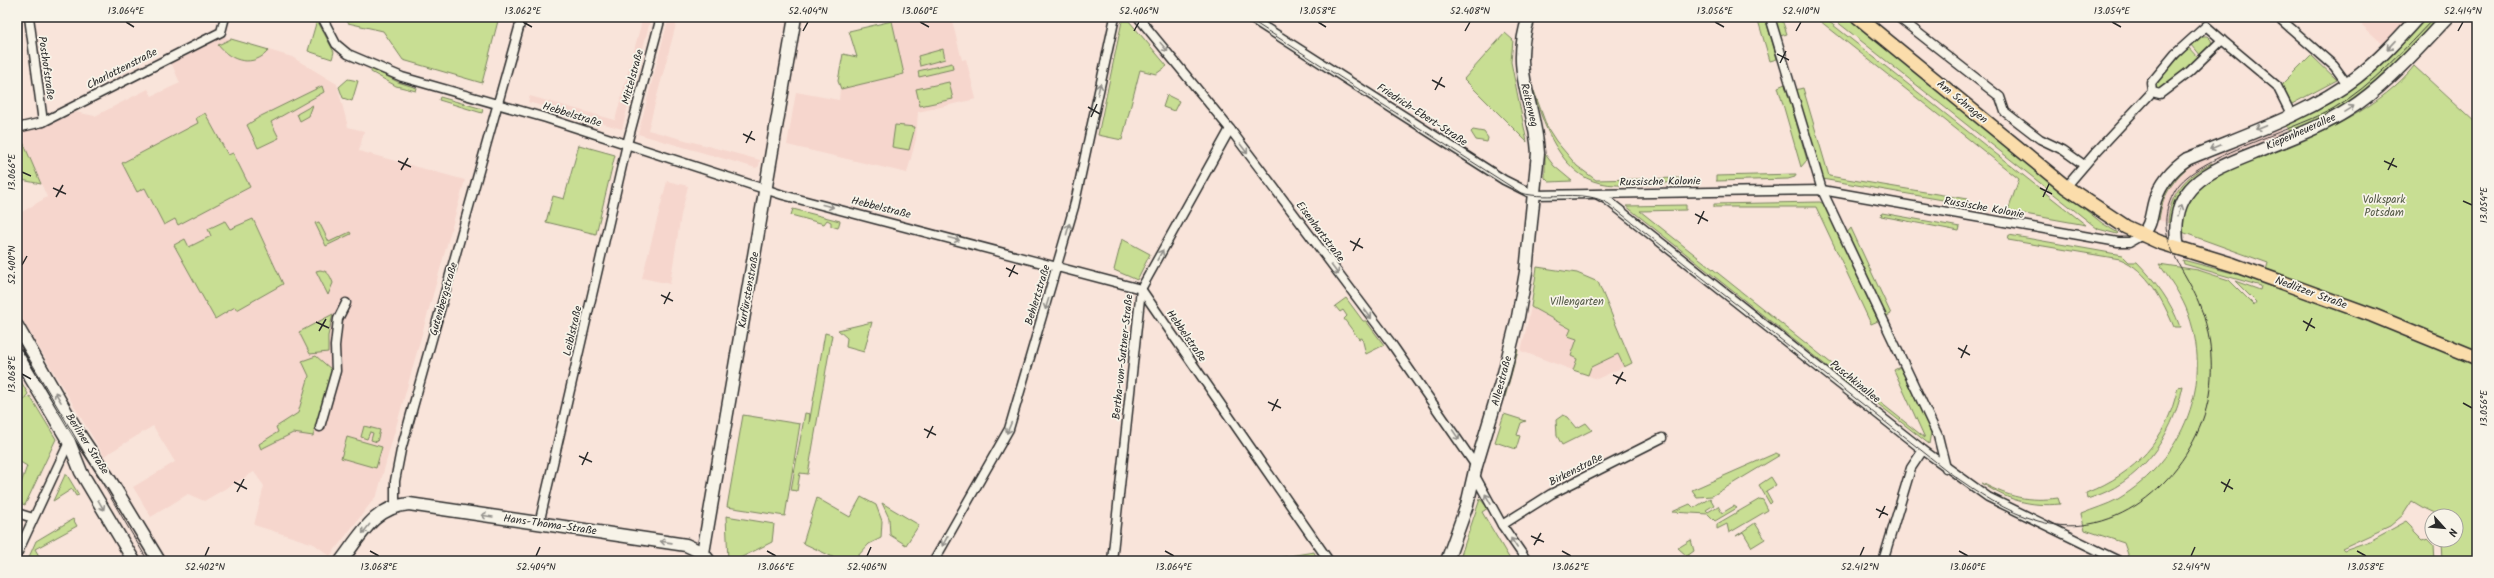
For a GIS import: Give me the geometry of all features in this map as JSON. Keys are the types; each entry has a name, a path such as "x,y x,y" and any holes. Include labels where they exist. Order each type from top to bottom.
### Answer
{"main road":[{"name":"Am Schragen","path":"1858,17 2066,187 2116,220 2142,235"},
{"name":"Nedlitzer Straße","path":"2142,235 2261,274 2372,315 2477,358"}],"street":[{"name":"Posthofstraße","path":"28,17 43,122"},
{"name":"Charlottenstraße","path":"17,128 43,122 222,32 225,17"},
{"name":"Hebbelstraße","path":"322,17 336,44 348,54 402,77 499,104 767,188 783,195 1141,290 1329,561"},
{"name":"Gutenbergstraße","path":"395,505 395,481 401,450 499,104 522,17"},
{"name":"Mittelstraße","path":"627,144 660,17"},
{"name":"Kurfürstenstraße","path":"706,557 795,17"},
{"name":"Behlertstraße","path":"934,561 1009,429 1058,267 1074,207 1115,17"},
{"name":"Eisenhartstraße","path":"1138,17 1230,129 1406,364 1475,470 1502,525 1527,561"},
{"name":"Friedrich-Ebert-Straße","path":"1249,17 1504,180 1534,195 1595,194"},
{"name":"Reiterweg","path":"1529,17 1521,55 1522,77 1537,135 1534,195"},
{"path":"1770,17 1822,190 1938,436 1946,468"},
{"name":"Am Schragen","path":"1898,17 2000,97 2005,112 2040,138 2063,150 2084,165"},
{"path":"2278,17 2334,66 2347,84"},
{"name":"Kiepenheuerallee","path":"2142,235 2150,224 2161,188 2179,165 2187,159 2291,114 2347,84 2374,63 2418,17"},
{"name":"Kiepenheuerallee","path":"2178,248 2176,233 2178,214 2185,197 2201,178 2217,168 2306,131 2346,111 2388,80 2448,17"},
{"path":"2066,187 2084,165 2152,92 2151,83 2175,54 2206,26 2277,86 2291,114"},
{"path":"2152,92 2160,94 2189,72 2222,40"},
{"name":"Bertha-von-Suttner-Straße","path":"1112,561 1141,290 1230,129"},
{"name":"Leiblstraße","path":"540,524 627,144"},
{"name":"Russische Kolonie","path":"1595,194 1822,190 2118,242 2130,242 2142,235"},
{"name":"Puschkinallee","path":"1595,194 1607,200 1946,468 1993,500 2119,561"},
{"name":"Alleestraße","path":"1447,561 1467,505 1475,470 1497,400 1518,317 1527,270 1534,195"},
{"path":"320,427 336,371 335,346 338,319 346,303"},
{"name":"Berliner Straße","path":"17,326 77,431 113,485 159,561"},
{"name":"Berliner Straße","path":"17,354 69,442 81,472 134,561"},
{"path":"17,554 69,442 77,431"},
{"name":"Birkenstraße","path":"1502,525 1551,494 1662,438"},
{"path":"1883,561 1911,468 1923,450"},
{"name":"Hans-Thoma-Straße","path":"395,505 409,504 686,546 706,557"},
{"path":"341,561 377,515 395,505"},
{"path":"17,513 33,518"}],"shaded area":[{"path":"643,17 651,17 622,129 528,102 530,96 615,120"},
{"path":"669,17 678,17 648,130 760,160 759,166 756,168 638,134"},
{"path":"891,17 951,17 962,60 966,59 976,99 918,112 916,139 907,173 787,145 796,92 839,100 840,89 904,74"},
{"path":"2353,17 2411,17 2385,46"},
{"path":"224,37 292,57 337,84 348,127 364,131 359,151 465,180 377,495 330,556 314,544 254,525 264,486 254,472 204,501 188,494 151,517 133,487 175,462 153,426 104,456 17,311 17,215 47,197 18,131 50,124 75,112 95,116 148,89 152,96 180,83 171,62"},
{"path":"2280,127 2282,133 2217,160 2215,154"},
{"path":"2209,156 2212,163 2190,176 2178,190 2170,208 2168,223 2159,220 2163,201 2172,183 2189,166"},
{"path":"667,181 688,186 681,215 670,284 642,278"},
{"path":"1531,307 1600,345 1620,334 1632,363 1597,379 1521,351"}],"green space":[{"path":"345,17 499,17 482,83 403,60 383,31 348,23"},
{"path":"1757,17 1765,17 1777,59 1770,61"},
{"path":"1774,17 1781,17 1787,34 1780,36"},
{"path":"1815,17 1823,17 2086,225 2008,211 2019,179"},
{"path":"1831,17 1848,17 2005,142 2015,153 2102,223 2118,233 2098,229"},
{"path":"2422,17 2442,17 2388,74 2355,101 2290,135 2284,120 2318,106"},
{"path":"317,20 334,52 332,59 308,51"},
{"path":"892,21 904,74 841,89 838,81 843,54 857,57 849,31"},
{"path":"1122,21 1129,21 1167,66 1156,74 1140,70 1122,140 1098,135"},
{"path":"1505,33 1513,40 1511,62 1527,142 1464,79"},
{"path":"2202,36 2207,36 2211,40 2212,45 2201,56 2192,45"},
{"path":"231,39 269,50 263,56 250,61 236,59 223,51 218,45"},
{"path":"2189,47 2199,58 2160,91 2156,90 2154,84"},
{"path":"943,49 945,59 920,66 918,56"},
{"path":"2311,55 2337,80 2290,105 2280,86"},
{"path":"952,63 953,69 919,77 918,71"},
{"name":"Volkspark Potsdam","path":"2414,66 2477,124 2477,561 2442,561 2441,548 2464,548 2464,508 2424,508 2412,501 2403,515 2390,526 2342,548 2344,550 2370,541 2407,521 2413,527 2413,532 2422,541 2424,540 2424,548 2434,548 2435,561 2130,560 2124,543 2085,530 2081,514 2118,499 2141,482 2161,463 2176,440 2188,416 2195,390 2197,363 2194,336 2186,308 2174,285 2159,264 2198,270 2229,280 2254,305 2256,302 2235,281 2260,290 2261,286 2184,264 2183,260 2263,281 2268,263 2182,232 2183,217 2192,196 2202,184 2215,174 2293,145 2331,128 2369,106 2402,80"},
{"path":"371,68 398,82 417,88 416,91 396,86 371,72"},
{"path":"348,79 358,81 352,101 343,98 339,87"},
{"path":"949,82 953,99 920,106 916,89"},
{"path":"1785,84 1807,160 1801,167 1778,87"},
{"path":"322,86 324,92 271,122 279,138 258,148 247,125 261,116"},
{"path":"1803,88 1829,176 1967,199 1966,204 1822,179 1795,90"},
{"path":"1534,91 1547,127 1556,141 1577,166 1596,180 1679,178 1680,182 1618,185 1600,183 1587,178 1575,170 1565,159 1548,133"},
{"path":"1167,95 1179,101 1174,111 1163,107"},
{"path":"440,97 483,109 482,113 439,100"},
{"path":"313,105 309,116 300,121 297,114"},
{"path":"205,113 228,155 233,153 250,187 178,225 175,219 164,225 145,188 137,192 122,163 198,123 196,118"},
{"path":"895,125 915,127 909,150 892,147"},
{"path":"1473,130 1484,132 1488,138 1487,142 1476,140 1471,132"},
{"path":"23,142 41,184 17,179 19,143"},
{"path":"579,145 615,155 596,234 546,222 553,196 564,199"},
{"path":"1545,154 1554,166 1572,181 1549,182 1545,178"},
{"path":"2198,160 2183,172 2171,186 2163,202 2159,220 2156,219 2161,202 2170,183 2182,167 2190,162"},
{"path":"2212,163 2213,167 2172,224 2168,223 2172,203 2181,187 2194,173"},
{"path":"1796,174 1795,177 1788,179 1716,181 1716,176"},
{"path":"1820,202 1824,204 1878,321 1871,324 1816,207 1714,207 1714,204"},
{"path":"1686,205 1686,210 1640,211 1925,438 1894,370 1900,367 1931,432 1929,444 1860,390 1858,391 1626,206"},
{"path":"793,209 840,221 838,228 831,226 831,222 827,220 824,224 791,215"},
{"path":"1882,213 1960,227 1959,231 1881,216"},
{"path":"253,219 283,284 237,310 235,307 215,319 174,245 185,239 189,247 211,236 208,229 225,221 230,229"},
{"path":"319,222 329,242 350,232 351,234 326,246 315,223"},
{"path":"1851,228 1891,314 1885,317 1846,234"},
{"path":"2009,235 2122,255 2129,262 2137,262 2162,292 2180,327 2174,327 2165,307 2153,287 2139,271 2130,264 2120,259 2008,240"},
{"path":"1122,239 1150,254 1137,280 1114,270"},
{"name":"Villengarten","path":"1537,267 1577,273 1598,282 1632,363 1624,367 1618,354 1591,367 1588,375 1573,370 1577,359 1571,356 1577,339 1568,336 1571,329 1531,307"},
{"path":"316,271 325,271 328,274 333,283 328,295"},
{"path":"1346,298 1363,321 1366,321 1384,345 1366,354 1362,338 1359,339 1344,319 1347,316 1343,310 1340,312 1335,306"},
{"path":"333,314 328,336 328,352 310,354 299,332"},
{"path":"872,322 864,352 846,347 847,338 838,330"},
{"path":"825,333 832,335 808,474 800,473 797,491 791,490 805,413 810,414 809,424"},
{"path":"1515,349 1518,350 1505,397 1504,396"},
{"path":"316,356 332,370 313,436 293,433 261,449 259,444 278,432 276,427 298,413 309,376 302,361"},
{"path":"17,374 28,394 22,401 30,396 56,439 25,505 17,502 17,495 27,466 17,460 17,408 19,403 17,402"},
{"path":"2183,386 2171,423 2162,441 2151,456 2138,470 2123,482 2106,492 2087,499 2086,493 2104,485 2120,475 2147,452 2157,439 2166,423 2173,406 2178,387"},
{"path":"1504,414 1526,421 1521,423 1517,435 1520,436 1516,449 1495,442"},
{"path":"743,415 800,424 785,516 727,507"},
{"path":"1563,415 1568,417 1577,428 1586,423 1592,430 1562,445 1557,436 1556,420"},
{"path":"364,426 380,430 377,442 371,440 373,433 370,432 367,439 361,437"},
{"path":"347,437 382,447 376,468 341,458"},
{"path":"1776,453 1780,455 1712,496 1697,497 1692,490"},
{"path":"65,475 67,475 79,495 76,496 72,489 53,501"},
{"path":"1771,477 1776,485 1766,491 1772,502 1770,504 1759,485"},
{"path":"1982,483 2001,492 2028,499 2058,498 2060,504 2049,505 2019,501 2000,494"},
{"path":"861,497 876,505 882,521 881,538 869,544 855,559 835,558 803,543 817,498 850,517"},
{"path":"1710,498 1714,505 1706,510 1708,512 1718,506 1722,513 1734,506 1737,508 1715,521 1708,514 1672,512 1690,504 1694,508"},
{"path":"1480,499 1488,508 1482,512 1511,561 1459,561"},
{"path":"1760,499 1763,500 1768,510 1729,533 1727,524 1717,529 1717,524"},
{"path":"882,503 919,525 906,545 890,535 889,518"},
{"path":"726,516 774,524 772,542 734,561 728,561"},
{"path":"73,519 77,526 35,549 42,561 35,561 29,557 36,541"},
{"path":"1755,523 1765,539 1752,547 1743,532 1736,536"},
{"path":"1691,540 1694,551 1687,556 1678,548"},
{"path":"1314,552 1318,561 1280,561 1277,558"}],"tram line":[{"path":"1246,17 1521,193 1543,196 1588,197 1599,199 1609,204 1950,473 2003,507 2038,521 2067,526 2096,523 2122,513 2147,498 2168,478 2186,454 2199,428 2208,401 2211,377 2211,353 2207,329 2194,291 2178,263 2167,236 2166,221 2168,206 2176,189 2187,177 2225,155 2317,116 2349,99 2388,66 2435,17"},
{"path":"17,338 148,561"}]}
